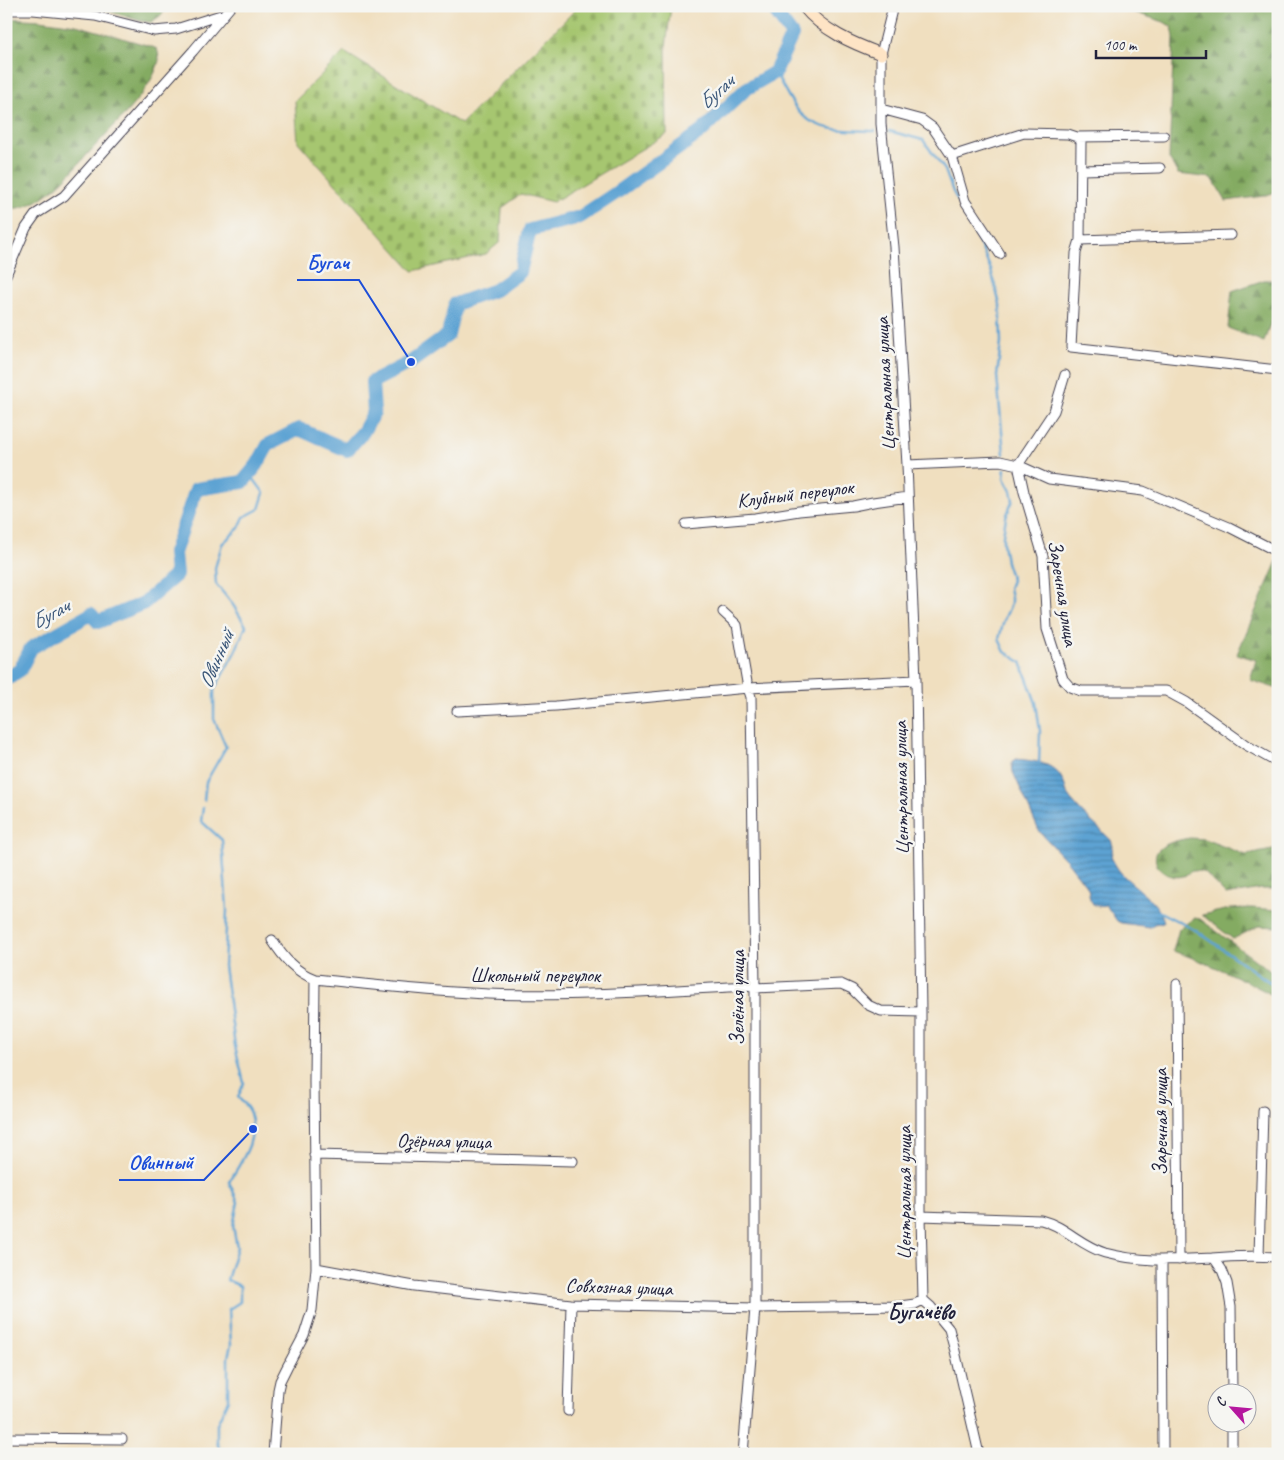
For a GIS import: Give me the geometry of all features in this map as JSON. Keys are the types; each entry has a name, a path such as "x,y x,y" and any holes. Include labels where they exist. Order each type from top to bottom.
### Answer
{"street":[{"path":"6,276 26,228 36,214 64,196 231,6"},
{"path":"802,6 810,16 824,27 881,54"},
{"name":"Центральная улица","path":"893,6 881,54 881,124 894,247 907,466 916,680 923,1300"},
{"path":"6,10 33,10 95,16 154,31 176,29 224,14"},
{"path":"881,109 913,117 933,128 952,156 965,201 1000,254"},
{"path":"952,156 1024,132 1068,134 1078,137 1164,136"},
{"path":"1078,137 1081,144 1080,240 1076,253 1071,347 1278,370"},
{"path":"1081,170 1160,168"},
{"path":"1080,240 1232,235"},
{"path":"1018,465 1054,410 1065,375"},
{"path":"907,466 1000,461 1018,465 1049,479 1143,491 1229,528 1278,552"},
{"name":"Заречная улица","path":"1018,465 1042,556 1047,629 1061,673 1067,684 1081,691 1166,691 1186,702 1246,745 1278,762"},
{"name":"Клубный переулок","path":"686,524 755,518 799,510 853,506 908,498"},
{"name":"Зелёная улица","path":"723,612 737,625 751,697 755,988 755,1308 743,1454"},
{"path":"457,712 556,706 748,688 916,680"},
{"path":"272,940 283,957 297,969 315,979 314,1155 316,1268 312,1310 309,1320 304,1335 286,1366 278,1390 272,1454"},
{"name":"Школьный переулок","path":"315,979 405,989 490,994 551,995 747,986 755,988 841,984 852,989 868,1005 880,1011 921,1012"},
{"name":"Заречная улица","path":"1177,984 1178,1260"},
{"path":"1260,1256 1262,1111"},
{"name":"Озёрная улица","path":"314,1155 573,1160"},
{"path":"921,1216 1041,1220 1056,1225 1092,1248 1104,1253 1127,1258 1162,1261 1260,1256 1278,1257"},
{"path":"1214,1258 1222,1270 1227,1283 1232,1306 1232,1382"},
{"path":"1162,1261 1163,1454"},
{"name":"Совхозная улица","path":"316,1268 414,1286 571,1304 755,1308 900,1306 915,1304 923,1300"},
{"path":"923,1300 931,1306 949,1329 956,1351 979,1454"},
{"path":"568,1412 571,1304"},
{"path":"1232,1432 1232,1454"},
{"path":"6,1438 122,1439"}],"green space":[{"path":"93,6 169,6 151,22 141,21"},
{"path":"579,6 671,6 666,47 667,134 553,202 521,194 502,208 500,242 486,254 413,271 298,142 295,101 344,52 461,124"},
{"path":"1122,6 1278,6 1278,191 1264,196 1226,201 1212,178 1178,174 1169,159 1174,37 1172,27 1164,22 1124,9"},
{"path":"6,18 76,25 150,46 157,49 159,59 155,71 142,94 70,173 42,198 20,208 6,208"},
{"path":"1264,280 1278,280 1278,315 1272,319 1264,342 1228,328 1232,291"},
{"path":"1278,559 1278,642 1276,647 1278,648 1278,685 1275,688 1250,680 1256,660 1237,654"},
{"path":"1190,838 1204,839 1246,855 1278,849 1278,889 1261,889 1226,895 1205,873 1194,871 1176,877 1163,872 1156,862 1156,856 1161,847"},
{"path":"1230,909 1278,910 1278,927 1259,926 1233,939 1202,915"},
{"path":"1194,918 1200,919 1278,977 1278,1000 1276,997 1238,978 1173,951 1179,929"}],"water":[{"path":"1016,759 1043,764 1055,770 1064,783 1070,799 1111,840 1113,846 1111,857 1119,870 1152,902 1164,922 1150,927 1121,923 1117,921 1106,905 1098,906 1093,904 1088,888 1067,861 1039,831 1013,772 1012,763"}],"waterway":[{"name":"Бугач","path":"6,679 20,670 31,648 91,614 98,622 144,603 176,575 174,553 196,489 243,482 257,465 268,445 299,429 347,450 363,432 374,412 372,382 411,362 448,335 455,304 495,290 520,272 530,230 580,217 701,132 746,89 775,72 792,35 771,6"},
{"path":"775,72 800,113 816,124 835,129 875,131"},
{"path":"889,131 923,140 945,170 953,192 975,233 991,270 1000,305 1001,343 997,376 1004,454"},
{"name":"Овинный","path":"204,800 206,782 226,747 214,719 214,690 235,652 246,626 233,605 216,584 215,568 222,544 239,528 244,517 259,509 264,493 253,478 257,465"},
{"path":"1005,469 1004,478 1011,491 1013,500 1006,517 1003,543 1006,562 1012,580 1009,588 1011,604 999,639 1005,652 1021,662 1036,703 1040,731 1039,764"},
{"name":"Овинный","path":"203,808 201,821 222,840 227,910 224,966 235,1046 244,1083 238,1097 249,1111 252,1123 252,1132 247,1150 229,1182 238,1202 233,1226 237,1247 227,1280 240,1286 240,1302 229,1309 231,1345 228,1357 228,1400 217,1424 217,1442 221,1454"},
{"path":"1158,911 1197,931 1278,988"}],"place":[{"name":"Бугач","path":"411,362"},
{"name":"Овинный","path":"253,1129"}],"district":[{"name":"Бугачёво","path":"921,1312"}]}
